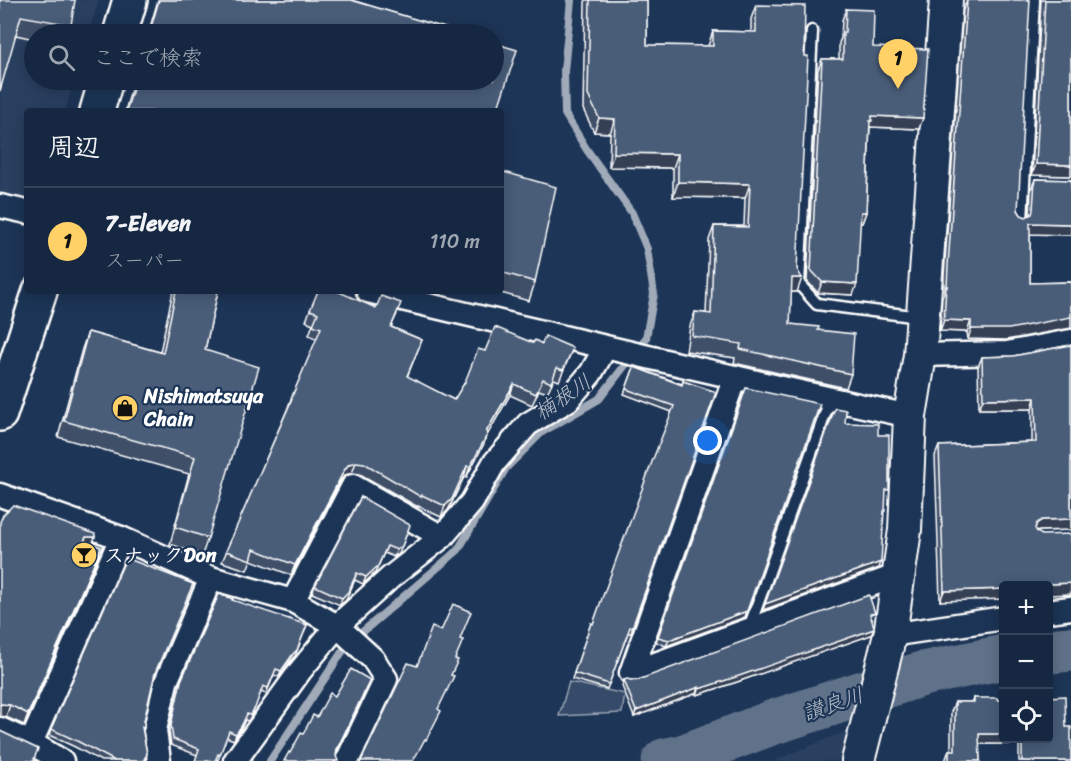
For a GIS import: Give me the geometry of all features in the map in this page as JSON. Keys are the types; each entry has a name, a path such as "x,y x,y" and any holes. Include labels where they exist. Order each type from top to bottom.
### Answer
{"main road":[{"path":"123,24 130,0"},
{"path":"98,108 103,90"},
{"path":"0,414 39,294"}],"street":[{"path":"858,761 890,635 904,530 910,416 920,355 946,0"},
{"path":"0,206 24,211"},
{"path":"381,294 831,400 910,416"},
{"path":"920,355 1007,353 1071,341"},
{"path":"235,761 300,671 391,577 442,537 472,502 494,463 528,424 568,400 611,349"},
{"path":"735,377 631,673 898,574"},
{"path":"293,601 353,486 442,537"},
{"path":"0,495 121,538 211,578 293,601 341,629 374,659 386,679 347,761"},
{"path":"31,743 121,538"},
{"path":"159,761 155,730 166,682 211,578"},
{"path":"1053,610 1071,608"},
{"path":"890,635 999,619"},
{"path":"0,729 62,761"}],"lane":[{"path":"1022,220 1034,0"},
{"path":"812,31 799,284 817,304 923,317"},
{"path":"1024,182 1036,182"},
{"path":"749,630 831,400"}],"shaded area":[{"path":"0,0 99,0 91,24 24,24 24,90 71,90 66,108 24,108 24,197 0,193"},
{"path":"569,682 625,694 622,713 559,716"},
{"path":"854,728 849,761 773,761"}],"building":[{"path":"0,0 75,0 71,24 21,16 0,91"},
{"path":"159,0 351,0 431,24 152,24"},
{"path":"590,0 647,0 647,45 713,46 713,31 756,32 756,5 805,6 804,56 808,56 797,269 802,278 792,278 790,324 854,334 851,374 740,349 741,344 692,336 695,312 711,314 714,226 748,227 750,184 678,182 678,154 614,153 615,119 599,118 588,95"},
{"path":"967,0 1030,0 1018,210 1026,217 1032,214 1035,179 1071,180 1071,224 1030,223 1030,283 1071,282 1071,317 1009,329 971,329 971,321 944,320"},
{"path":"1045,0 1071,0 1071,165 1036,164"},
{"path":"846,9 874,10 873,47 928,49 923,118 872,116 872,121 870,121 866,212 861,212 857,284 822,282 811,270 822,59 843,59"},
{"path":"504,46 517,50 504,90"},
{"path":"133,90 504,90 498,108 127,108"},
{"path":"504,172 556,187 535,282 504,273"},
{"path":"175,294 217,294 205,350 259,367 208,538 175,527 195,457 64,421 88,332 163,353"},
{"path":"317,294 344,294 376,308 381,296 401,303 391,327 422,340 407,376 454,400 465,382 478,349 485,351 495,327 533,343 535,340 542,344 545,336 573,348 563,370 557,368 551,383 543,379 536,394 514,384 486,432 488,433 470,467 467,466 452,499 445,506 422,495 421,497 364,463 356,462 349,464 345,469 295,565 254,549 251,560 226,551 321,328 313,325 318,313 310,310"},
{"path":"1071,345 1071,519 1042,520 1035,528 1042,535 1071,534 1071,583 999,581 999,589 944,591 939,446 1036,442 1035,398 983,399 982,357 1013,356"},
{"path":"634,367 682,385 683,381 716,392 632,628 630,627 609,684 574,673 674,406 626,389"},
{"path":"746,388 820,404 747,611 669,640 658,637"},
{"path":"835,408 846,410 845,423 878,424 878,435 889,435 889,490 886,490 881,562 765,604"},
{"path":"361,497 410,525 402,546 397,550 387,546 378,566 366,577 357,573 348,592 342,598 315,586"},
{"path":"13,505 95,534 95,537 86,537 84,541 101,547 28,714 10,705 0,705 0,522 3,515"},
{"path":"126,558 193,584 155,673 144,728 142,727 147,754 143,761 115,761 51,729"},
{"path":"219,594 307,625 297,650 281,671 276,669 268,688 263,686 250,715 247,714 236,734 229,731 220,755 218,754 215,761 195,761 199,749 173,739 171,725 181,681"},
{"path":"869,595 875,613 870,614 874,629 739,676 699,689 699,687 636,711 624,680 638,680"},
{"path":"453,604 471,612 460,639 463,640 455,659 458,660 451,675 454,676 438,709 441,711 426,740 413,761 361,761 408,663 417,666 432,627 441,631"},
{"path":"351,669 370,680 337,749 338,761 284,761 313,715 317,717 330,693 335,696"},
{"path":"1065,696 1066,727 1071,727 1071,761 1022,761 1022,743 1053,743 1053,697"},
{"path":"974,698 997,698 999,700 999,734 979,734 980,761 949,761 949,750 955,750 955,702 974,702"},
{"path":"0,731 38,749 34,759 38,761 0,761"}],"waterway":[{"name":"楠根川","path":"270,761 346,646 458,550 506,468 542,432 599,399 646,338 654,294 647,249 632,213 587,150 565,114 564,71 571,0"},
{"name":"讃良川","path":"1053,651 1071,649"},
{"name":"讃良川","path":"664,761 682,757 771,723 922,674 999,658"}],"place":[{"name":"7-Eleven","path":"898,89"},
{"name":"Nishimatsuya Chain","path":"125,408"},
{"name":"スナックDon","path":"84,555"}]}
